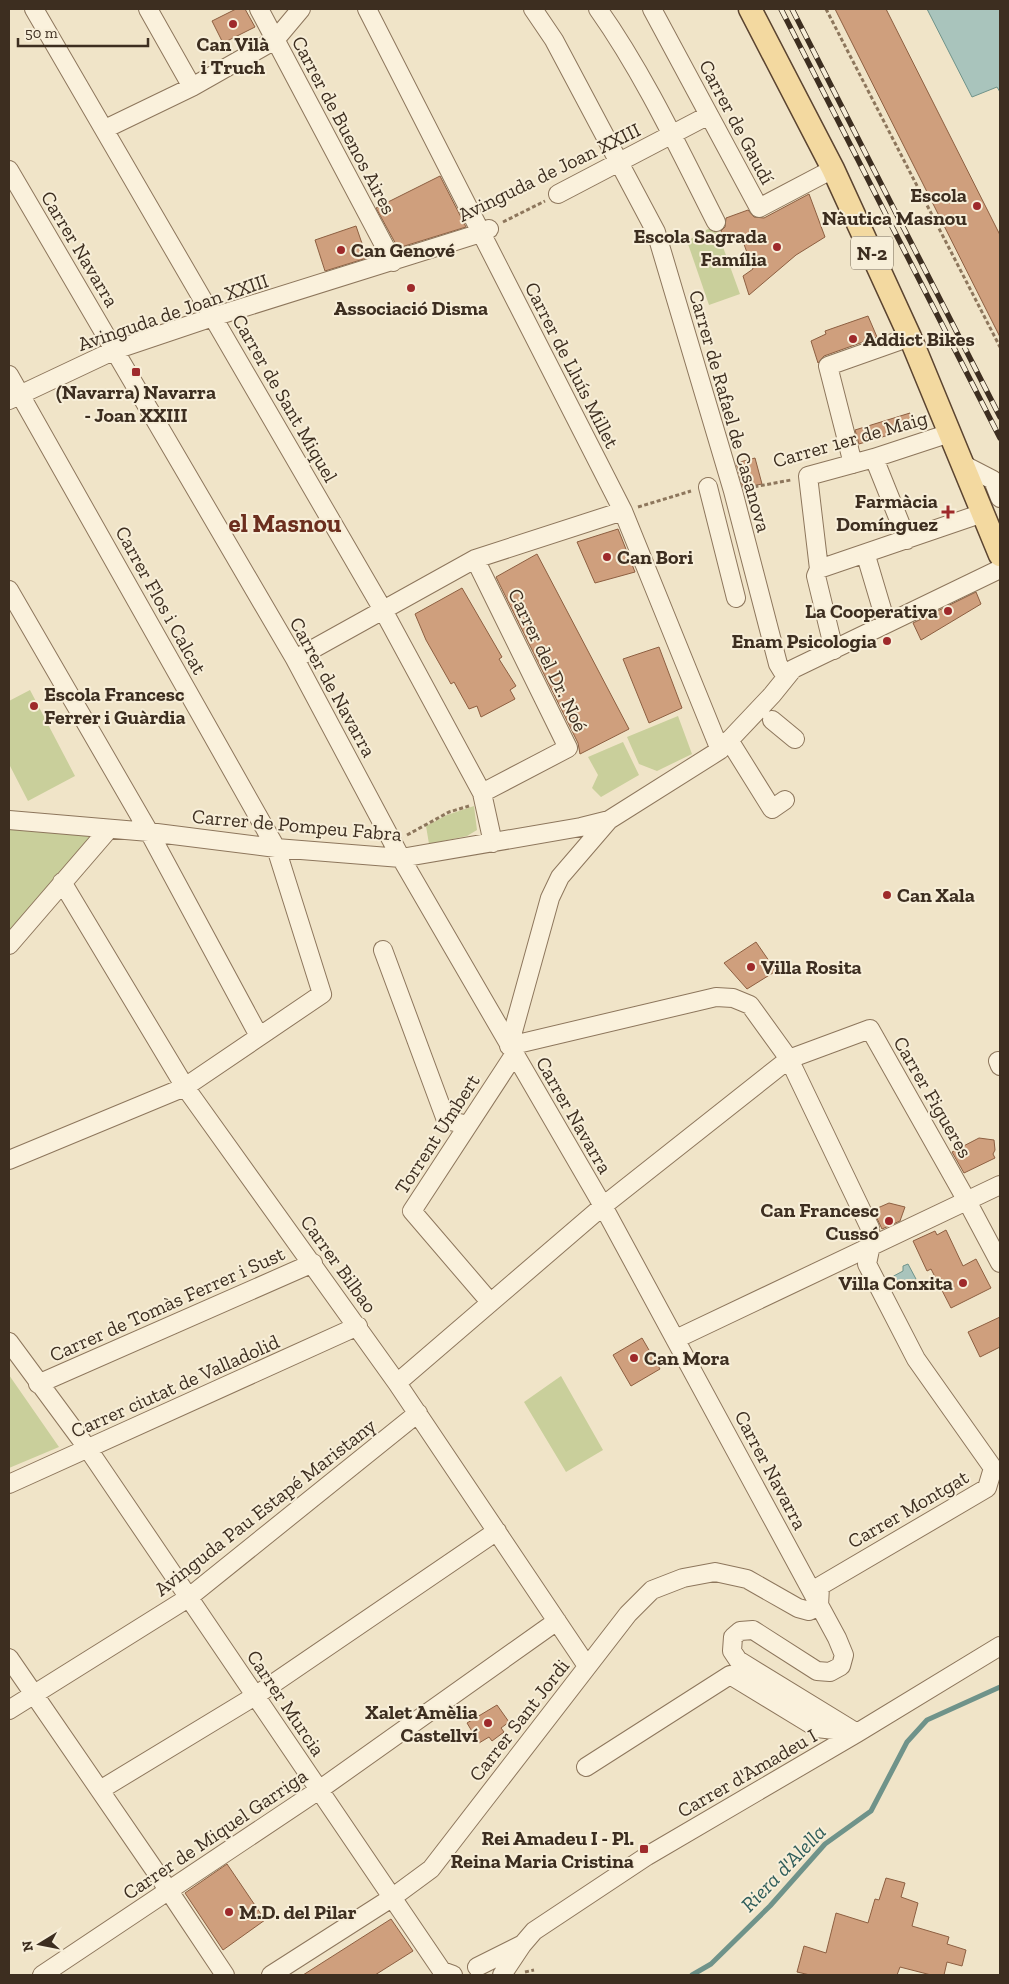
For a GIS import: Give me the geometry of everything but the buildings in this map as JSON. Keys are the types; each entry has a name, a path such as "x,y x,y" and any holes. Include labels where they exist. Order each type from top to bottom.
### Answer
{"main road":[{"name":"N-2","path":"750,9 833,169 910,337 1000,555"}],"street":[{"name":"Carrer de Sant Miquel","path":"34,9 383,610 483,797 493,843"},
{"path":"148,9 192,87"},
{"name":"Carrer de Buenos Aires","path":"259,9 279,34 393,262"},
{"path":"104,129 192,87 279,34 301,9"},
{"name":"Carrer de Lluís Millet","path":"367,9 485,231 623,511 724,745 772,808 785,800"},
{"name":"Carrer de Rafael de Casanova","path":"533,9 554,40 618,164 656,232 733,491 778,664 786,677"},
{"path":"598,9 612,28 672,135 716,222"},
{"name":"Carrer de Gaudí","path":"652,9 759,208 833,169"},
{"name":"Avinguda de Joan XXIII","path":"558,194 709,115"},
{"name":"Carrer Navarra","path":"9,170 115,350"},
{"name":"Avinguda de Joan XXIII","path":"14,397 115,350 485,231"},
{"path":"853,464 828,366 910,337"},
{"name":"Carrer de Navarra","path":"115,350 295,659 393,842 512,1050"},
{"name":"Carrer Flos i Calcat","path":"9,375 14,397 276,848 322,994 259,1036"},
{"name":"Carrer 1er de Maig","path":"808,476 874,458 950,433"},
{"path":"874,458 906,540"},
{"path":"962,464 993,480 1000,498"},
{"path":"808,476 818,569 816,576 834,650"},
{"path":"708,486 736,598"},
{"path":"295,659 476,559 623,511"},
{"path":"818,569 983,513"},
{"name":"Carrer del Dr. Noé","path":"476,559 568,748 483,797"},
{"path":"867,559 884,616"},
{"path":"609,820 724,745 793,670 1000,569"},
{"path":"9,590 149,832 259,1036 185,1087 9,1158"},
{"path":"772,720 795,739"},
{"name":"Carrer de Pompeu Fabra","path":"9,820 149,832 276,848 402,858 581,827 609,820"},
{"name":"Torrent Umbert","path":"490,1302 412,1211 468,1125 512,1050 550,898 560,877 609,820"},
{"path":"9,945 109,829"},
{"name":"Carrer Bilbao","path":"62,882 185,1087 398,1383 587,1666"},
{"path":"383,950 446,1120 468,1125"},
{"name":"Carrer Montgat","path":"512,1050 716,997 734,998 750,1005 789,1059 870,1228 871,1245 866,1264 916,1359 993,1468 987,1488 816,1594"},
{"name":"Carrer Figueres","path":"789,1059 870,1029 1000,1263"},
{"name":"Carrer Navarra","path":"512,1050 603,1206 816,1594 844,1655 841,1666 830,1672 818,1671 753,1630 740,1631 733,1637 732,1651 738,1660 857,1733"},
{"path":"398,1383 603,1206 789,1059"},
{"path":"676,1339 1000,1185"},
{"name":"Carrer de Tomàs Ferrer i Sust","path":"38,1384 313,1263"},
{"name":"Carrer ciutat de Valladolid","path":"9,1484 358,1326"},
{"name":"Carrer Murcia","path":"9,1342 38,1384 88,1449 442,1971 453,1975"},
{"name":"Avinguda Pau Estapé Maristany","path":"9,1710 188,1598 418,1413"},
{"path":"100,1790 255,1696 497,1531"},
{"name":"Carrer Sant Jordi","path":"271,1975 393,1897 431,1868 628,1614 652,1590 683,1578 715,1572 747,1579 798,1608 809,1611 816,1594"},
{"name":"Carrer de Miquel Garriga","path":"42,1975 319,1790 558,1621"},
{"name":"Carrer d'Amadeu I","path":"522,1945 534,1931 647,1856 857,1733 1000,1646"},
{"path":"9,1658 225,1975"},
{"path":"586,1767 730,1675 817,1728 857,1733"},
{"path":"477,1967 522,1945"},
{"path":"502,1975 522,1945"},
{"path":"458,1975 469,1968 477,1967 486,1968 497,1975"}],"path":[{"path":"826,9 1000,347"},
{"name":"Avinguda de Joan XXIII","path":"485,231 558,194"},
{"name":"Carrer 1er de Maig","path":"733,491 808,476"},
{"path":"623,511 708,486"},
{"path":"393,842 449,812 483,797"},
{"path":"524,1972 534,1970"}],"green space":[{"path":"715,225 740,294 709,305 687,241"},
{"path":"30,690 75,776 28,801 9,764 9,701"},
{"path":"678,716 692,754 657,771 639,764 627,737"},
{"path":"623,742 639,775 601,797 592,788 598,775 588,757"},
{"path":"474,806 477,830 467,836 429,844 426,826 447,815"},
{"path":"9,827 94,834 9,931"},
{"path":"9,1375 59,1447 9,1468"},
{"path":"561,1376 603,1450 566,1472 524,1402"}],"water":[{"path":"927,9 1000,9 1000,92 997,87 972,97"},
{"path":"908,1264 916,1279 895,1288 890,1278 903,1271 903,1266"}],"waterway":[{"name":"Riera d'Alella","path":"692,1975 711,1964 770,1906 825,1844 871,1811 907,1742 927,1720 1000,1687"}],"railway":[{"path":"781,9 1000,438"},
{"path":"792,9 1000,417"}],"place":[{"name":"Can Vilà i Truch","path":"233,24"},
{"name":"Escola Nàutica Masnou","path":"977,206"},
{"name":"Escola Sagrada Família","path":"777,247"},
{"name":"Can Genové","path":"341,250"},
{"name":"Associació Disma","path":"411,288"},
{"name":"Addict Bikes","path":"853,339"},
{"name":"(Navarra) Navarra - Joan XXIII","path":"136,372"},
{"name":"Farmàcia Domínguez","path":"948,512"},
{"name":"Can Bori","path":"607,557"},
{"name":"La Cooperativa","path":"948,611"},
{"name":"Enam Psicologia","path":"887,641"},
{"name":"Escola Francesc Ferrer i Guàrdia","path":"34,706"},
{"name":"Can Xala","path":"887,895"},
{"name":"Villa Rosita","path":"751,967"},
{"name":"Can Francesc Cussó","path":"889,1221"},
{"name":"Villa Conxita","path":"963,1283"},
{"name":"Can Mora","path":"634,1358"},
{"name":"Xalet Amèlia Castellví","path":"488,1723"},
{"name":"Rei Amadeu I - Pl. Reina Maria Cristina","path":"644,1849"},
{"name":"M.D. del Pilar","path":"229,1912"}],"district":[{"name":"el Masnou","path":"285,523"}]}
